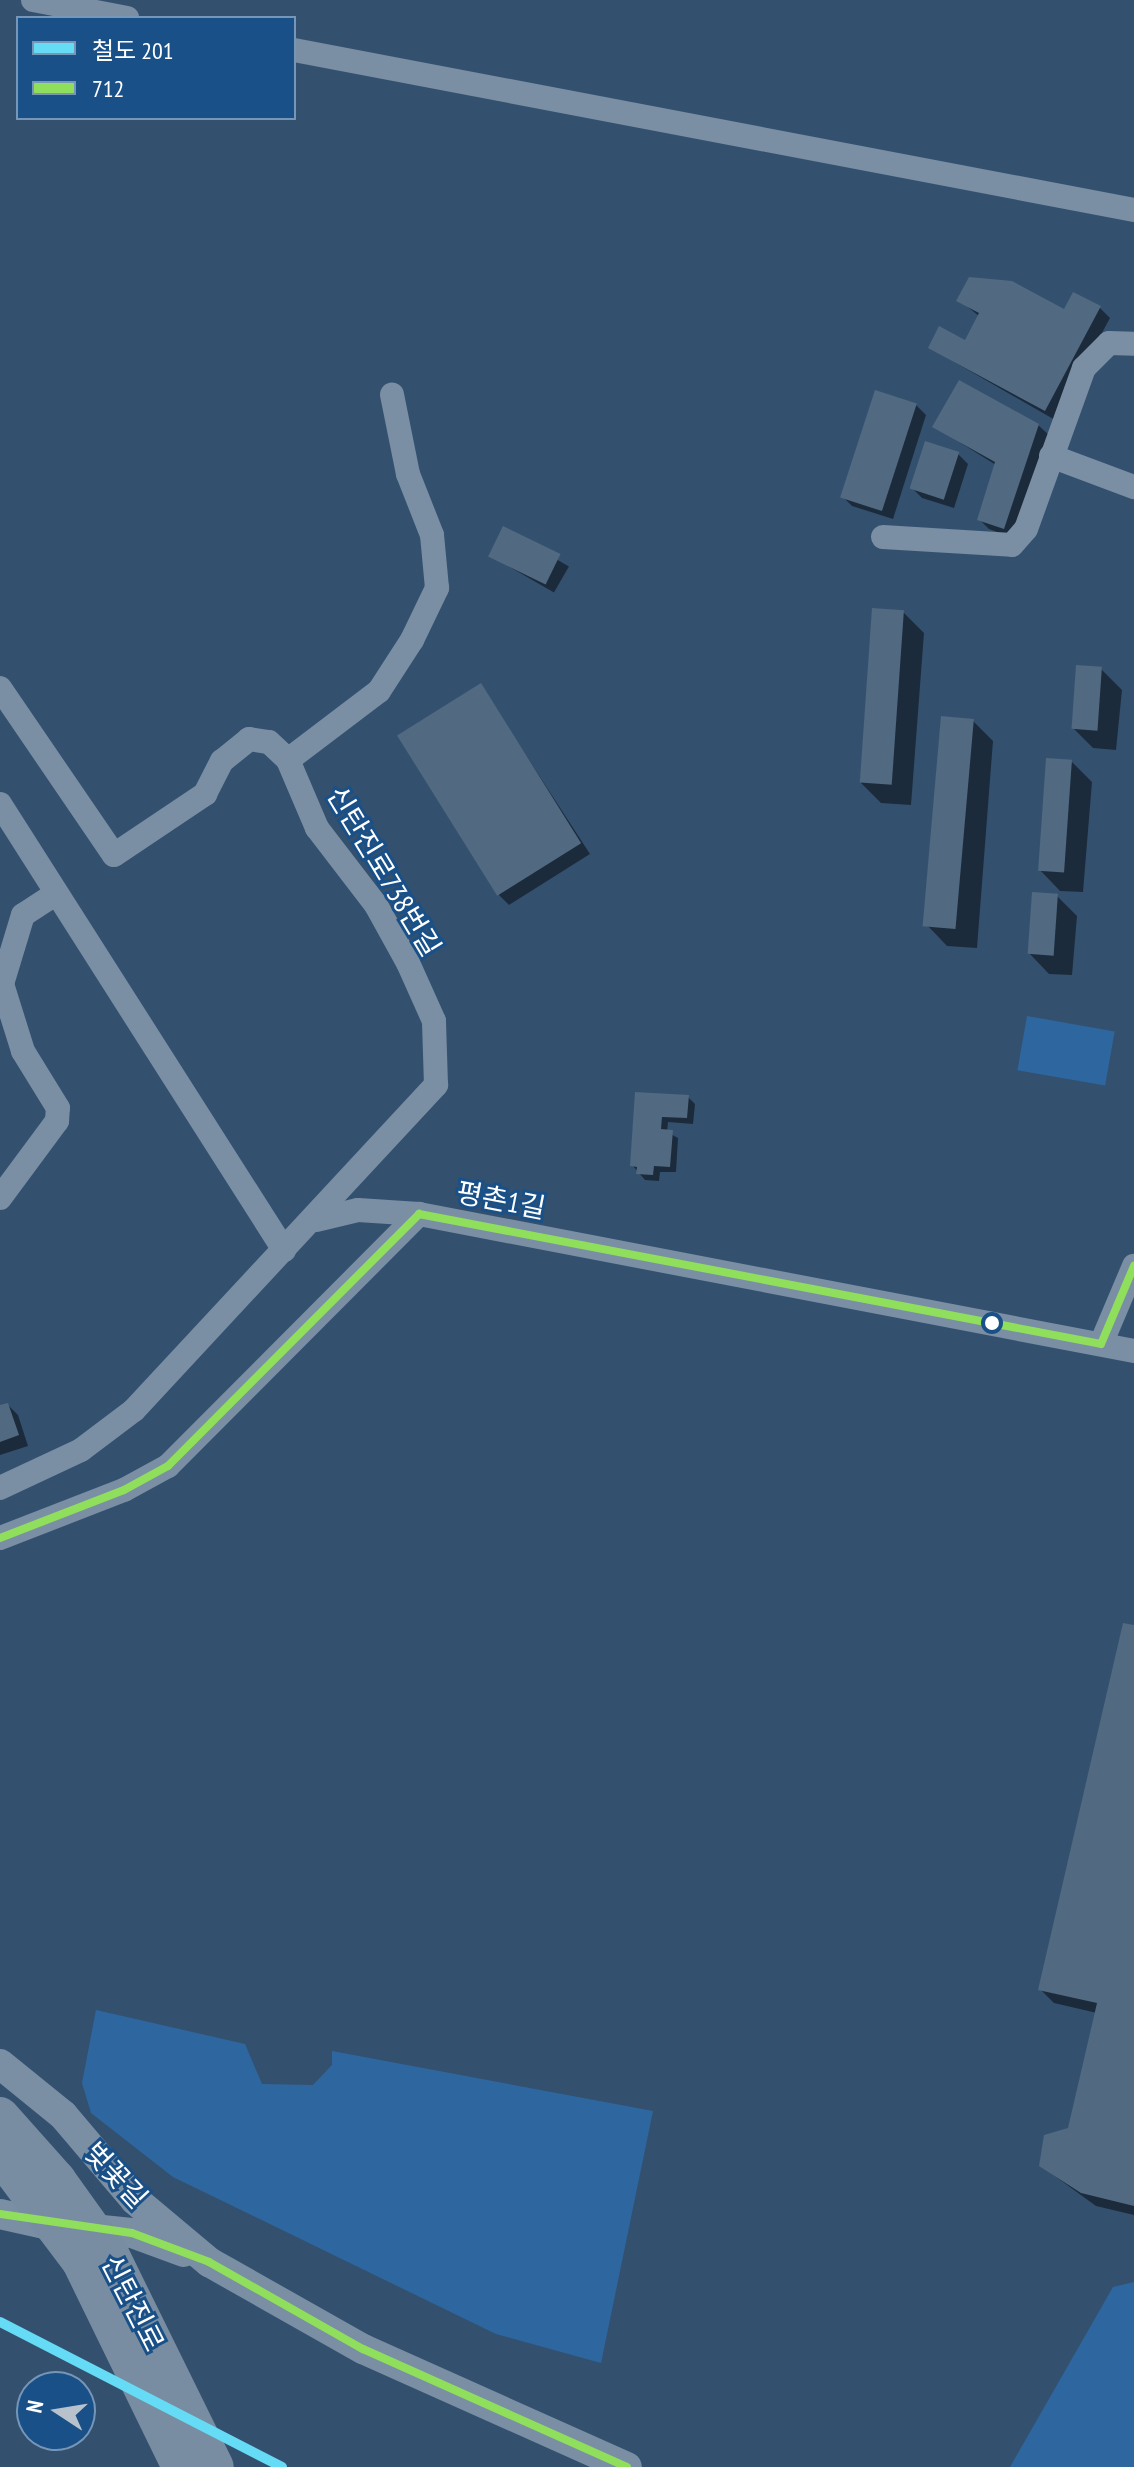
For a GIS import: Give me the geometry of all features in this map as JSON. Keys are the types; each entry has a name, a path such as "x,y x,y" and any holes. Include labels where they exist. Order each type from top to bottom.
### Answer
{"main road":[{"name":"신탄진로","path":"0,2116 57,2180 110,2254 215,2467"},
{"name":"신탄진로","path":"0,2156 34,2193 81,2262 181,2467"}],"street":[{"path":"33,0 117,16"},
{"path":"296,50 1134,210"},
{"path":"883,537 1012,545 1026,529 1051,456 1094,352 1109,343 1134,344"},
{"path":"0,688 114,855 205,794 222,761 249,739 269,742 288,760 379,691 412,640 437,588 432,535 408,474 392,395"},
{"path":"1051,456 1134,487"},
{"name":"신탄진로738번길","path":"0,1488 81,1450 134,1410 316,1220 436,1085 434,1021 408,963 376,905 317,828 288,760"},
{"path":"0,804 284,1250"},
{"path":"0,1198 57,1121 58,1108 23,1051 1,984 23,915 55,894"},
{"path":"316,1220 358,1210 419,1214"},
{"name":"평촌1길","path":"0,1538 124,1490 168,1466 419,1214 949,1319 1134,1351"},
{"path":"1101,1344 1134,1266"},
{"name":"벚꽃길","path":"0,2064 63,2115 111,2175 209,2262 363,2349 627,2467"},
{"path":"0,2199 23,2195 42,2177 61,2145 63,2115"},
{"path":"44,2224 71,2213 111,2175"},
{"path":"0,2214 44,2224 132,2233 209,2262"}],"shaded area":[{"path":"1027,1016 1115,1031 1105,1086 1017,1070"},
{"path":"96,2010 245,2044 262,2084 313,2085 332,2065 332,2051 653,2111 601,2363 496,2334 173,2177 91,2113 82,2083"},
{"path":"1134,2282 1134,2467 1010,2467 1113,2287"}],"building":[{"path":"969,277 1012,281 1064,309 1073,292 1101,306 1045,411 928,348 939,326 965,340 979,313 956,301"},
{"path":"959,380 1039,424 1004,529 977,520 995,462 932,427"},
{"path":"875,390 917,404 882,511 840,497"},
{"path":"925,441 959,452 944,500 910,489"},
{"path":"503,526 561,554 546,585 488,557"},
{"path":"872,608 904,610 892,785 860,783"},
{"path":"1076,665 1102,667 1097,731 1072,729"},
{"path":"481,683 581,843 497,896 397,735"},
{"path":"941,716 974,719 955,929 923,926"},
{"path":"1046,758 1072,760 1064,873 1038,871"},
{"path":"1032,892 1058,894 1054,956 1028,954"},
{"path":"635,1092 689,1095 687,1118 662,1117 661,1129 673,1130 670,1167 654,1166 653,1175 636,1174 637,1167 630,1166"},
{"path":"8,1403 19,1435 0,1442 0,1405"},
{"path":"1123,1623 1134,1625 1134,2206 1081,2193 1039,2166 1044,2135 1068,2128 1097,2003 1038,1990"}],"rail line":[{"name":"201","path":"0,2322 282,2467"}],"transit line":[{"name":"712","path":"0,1538 124,1490 168,1466 419,1214 1101,1344 1134,1266"},
{"name":"712","path":"0,2214 132,2233 209,2262 363,2349 627,2467"}]}
